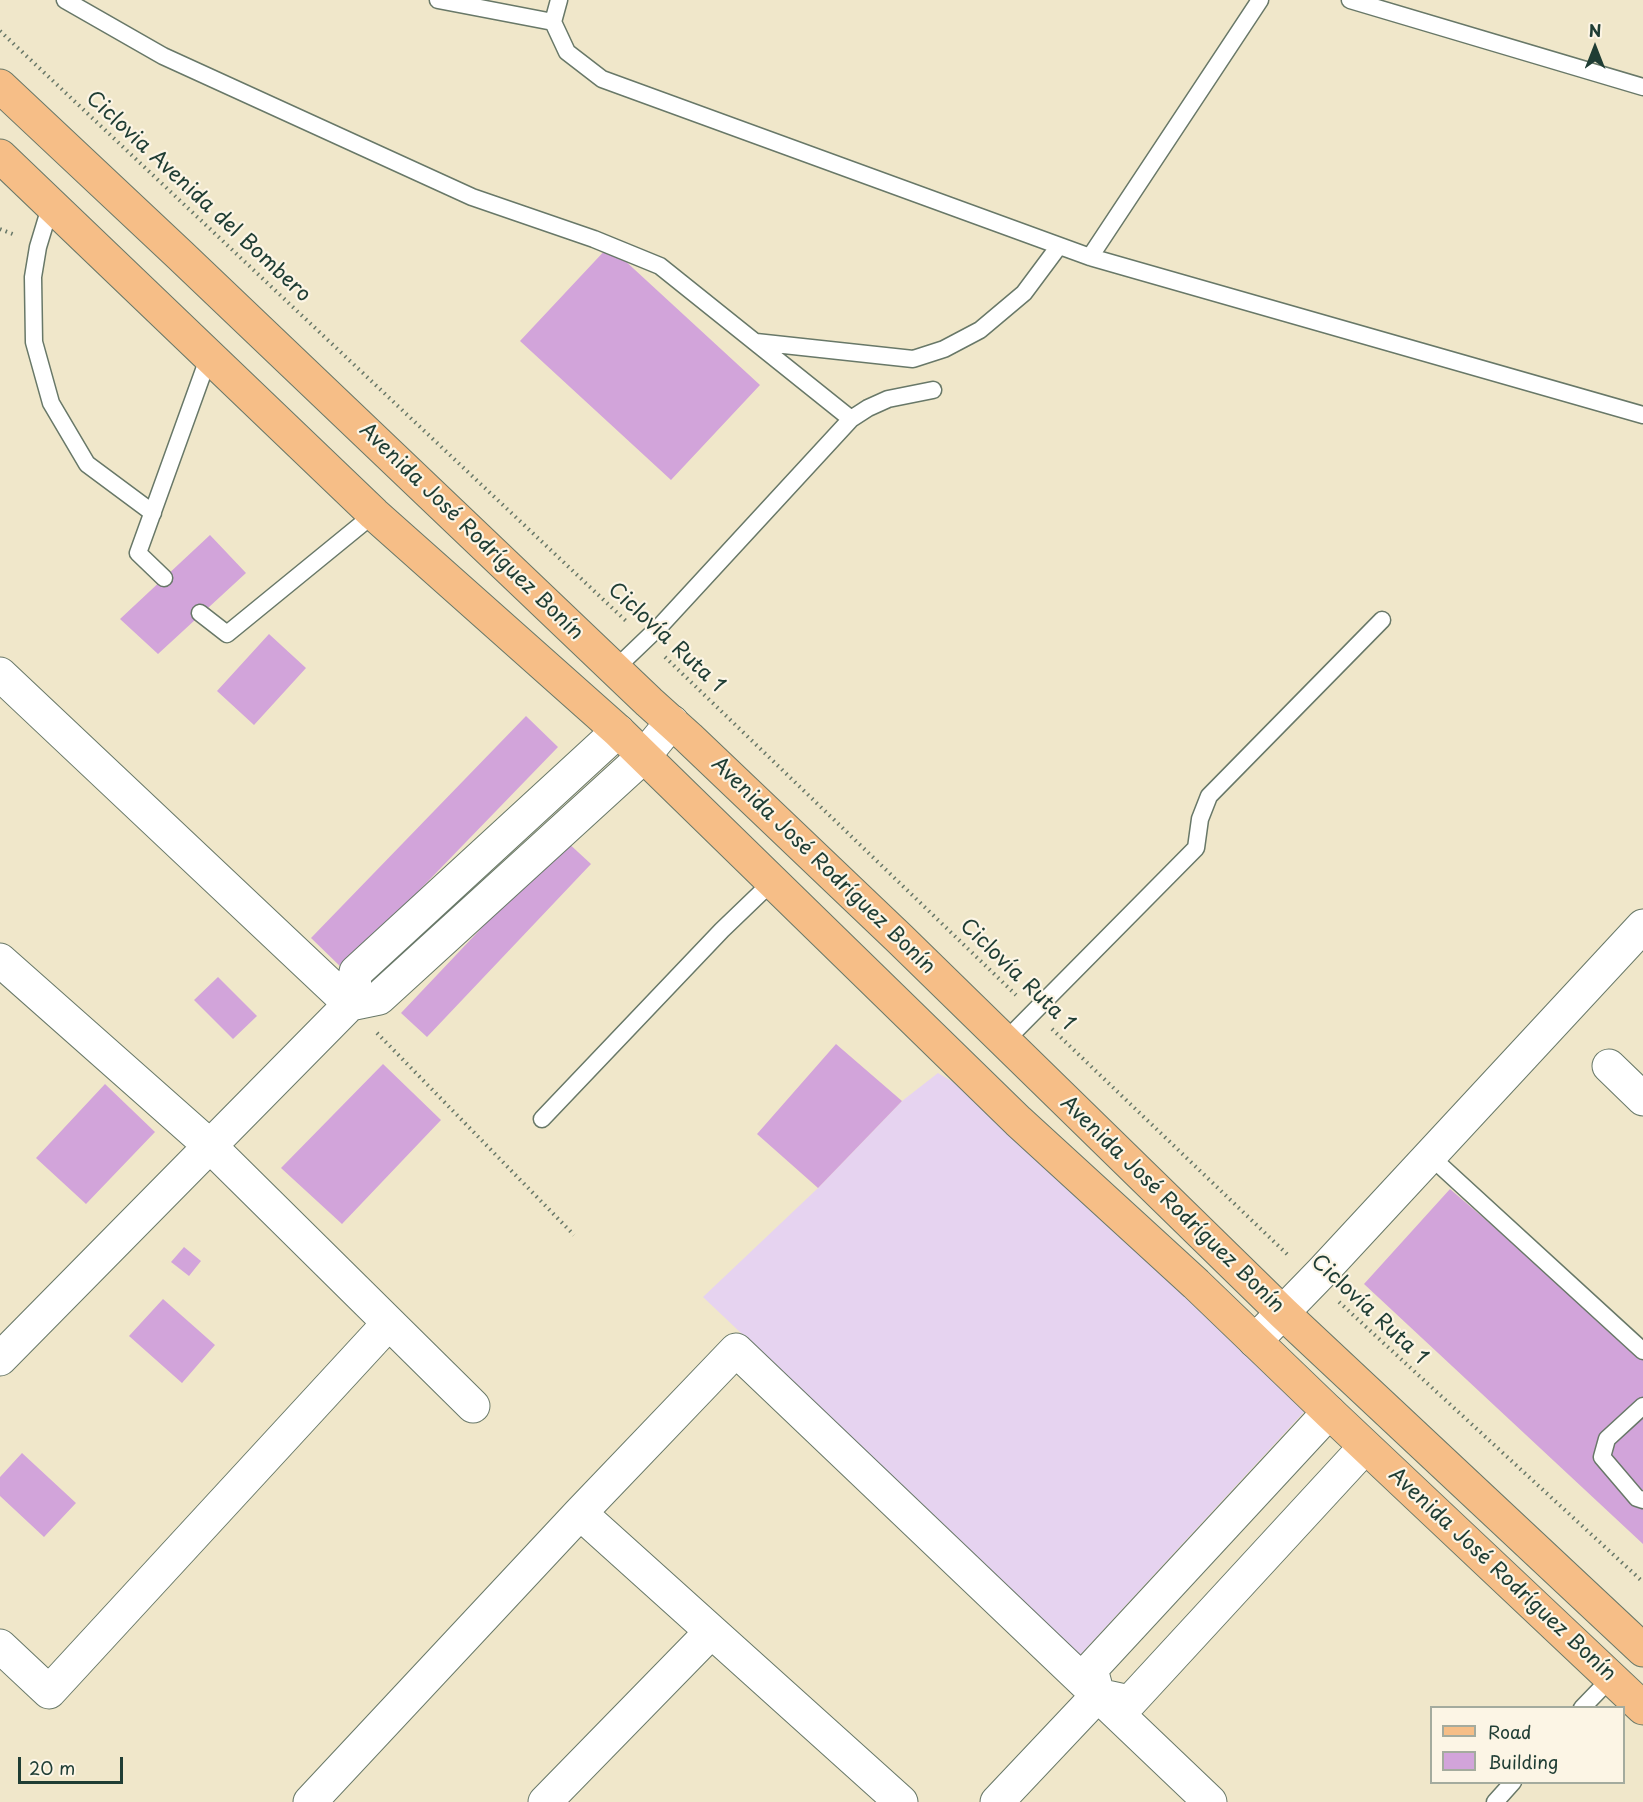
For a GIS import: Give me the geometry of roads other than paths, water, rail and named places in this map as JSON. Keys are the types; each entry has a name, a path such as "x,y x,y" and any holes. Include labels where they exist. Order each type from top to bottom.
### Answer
{"main road":[{"name":"Avenida José Rodríguez Bonín","path":"0,86 615,669 659,738 772,881 1018,1121 1187,1276 1643,1708"},
{"name":"Avenida José Rodríguez Bonín","path":"0,156 374,514 618,731 659,738 872,913 1283,1313 1643,1650"},
{"path":"0,179 45,198"}],"street":[{"path":"0,674 350,1004"},
{"path":"350,1004 356,972 618,731"},
{"path":"0,1359 350,1004 379,998 659,738"},
{"path":"1255,1341 1643,926"},
{"path":"0,960 210,1146 473,1406"},
{"path":"1609,1066 1643,1099"},
{"path":"0,1646 49,1692 388,1324"},
{"path":"310,1802 736,1350 1210,1802"},
{"path":"1098,1695 1092,1669 1329,1412"},
{"path":"1098,1695 1130,1702 1365,1447"},
{"path":"580,1513 901,1802"},
{"path":"1143,1614 1179,1648"},
{"path":"545,1802 711,1632"},
{"path":"997,1802 1098,1695"}],"lane":[{"path":"64,0 163,56 472,197 594,239 660,266 850,419"},
{"path":"438,0 553,22"},
{"path":"559,0 553,22 567,52 603,79 1090,257 1643,415"},
{"path":"1090,257 1260,0"},
{"path":"1350,0 1643,87"},
{"path":"45,198 33,276 34,342 51,403 87,464 153,513"},
{"path":"755,342 913,359 944,349 980,330 1024,293 1059,246"},
{"path":"164,578 138,553 209,356"},
{"path":"615,669 670,615 850,419 888,399 933,390"},
{"path":"200,613 227,634 374,514"},
{"path":"1004,1042 1196,848 1200,819 1209,796 1382,620"},
{"path":"542,1119 754,897 772,881"},
{"path":"1430,1156 1643,1351"},
{"path":"1643,1406 1607,1439 1602,1457 1637,1498 1643,1500"},
{"path":"1583,1706 1611,1678"},
{"path":"1495,1802 1511,1784"}]}
